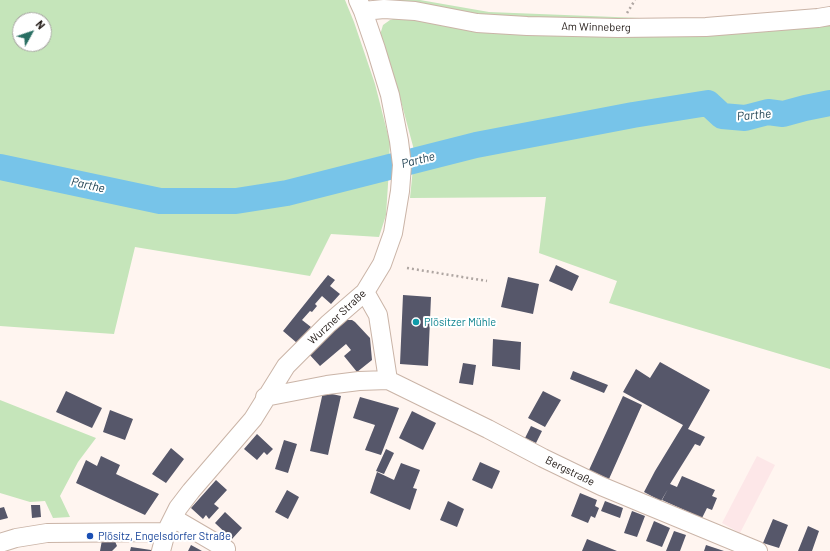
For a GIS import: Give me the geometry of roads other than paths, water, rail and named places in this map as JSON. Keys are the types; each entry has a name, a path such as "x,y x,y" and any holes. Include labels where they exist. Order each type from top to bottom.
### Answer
{"street":[{"name":"Am Winneberg","path":"360,5 384,9 415,11 476,23 526,26 618,28 706,27 830,16"},
{"name":"Wurzner Straße","path":"161,551 169,525 178,508 253,418 286,366 328,324 365,292 382,264 393,233 400,191 402,165 390,95 376,49 360,5"},
{"path":"365,292 378,315 388,380"},
{"name":"Bergstraße","path":"265,397 346,382 388,380 601,486 758,551"},
{"path":"0,543 16,538 47,533 169,525 226,549"}],"waterway":[{"name":"Parthe","path":"0,167 160,201 236,201 287,193 476,145 633,115 708,103 722,116 745,118 768,112 783,114 830,103"}],"place":[{"name":"Plösitzer Mühle","path":"416,322"},
{"name":"Plösitz, Engelsdorfer Straße","path":"90,536"}]}
